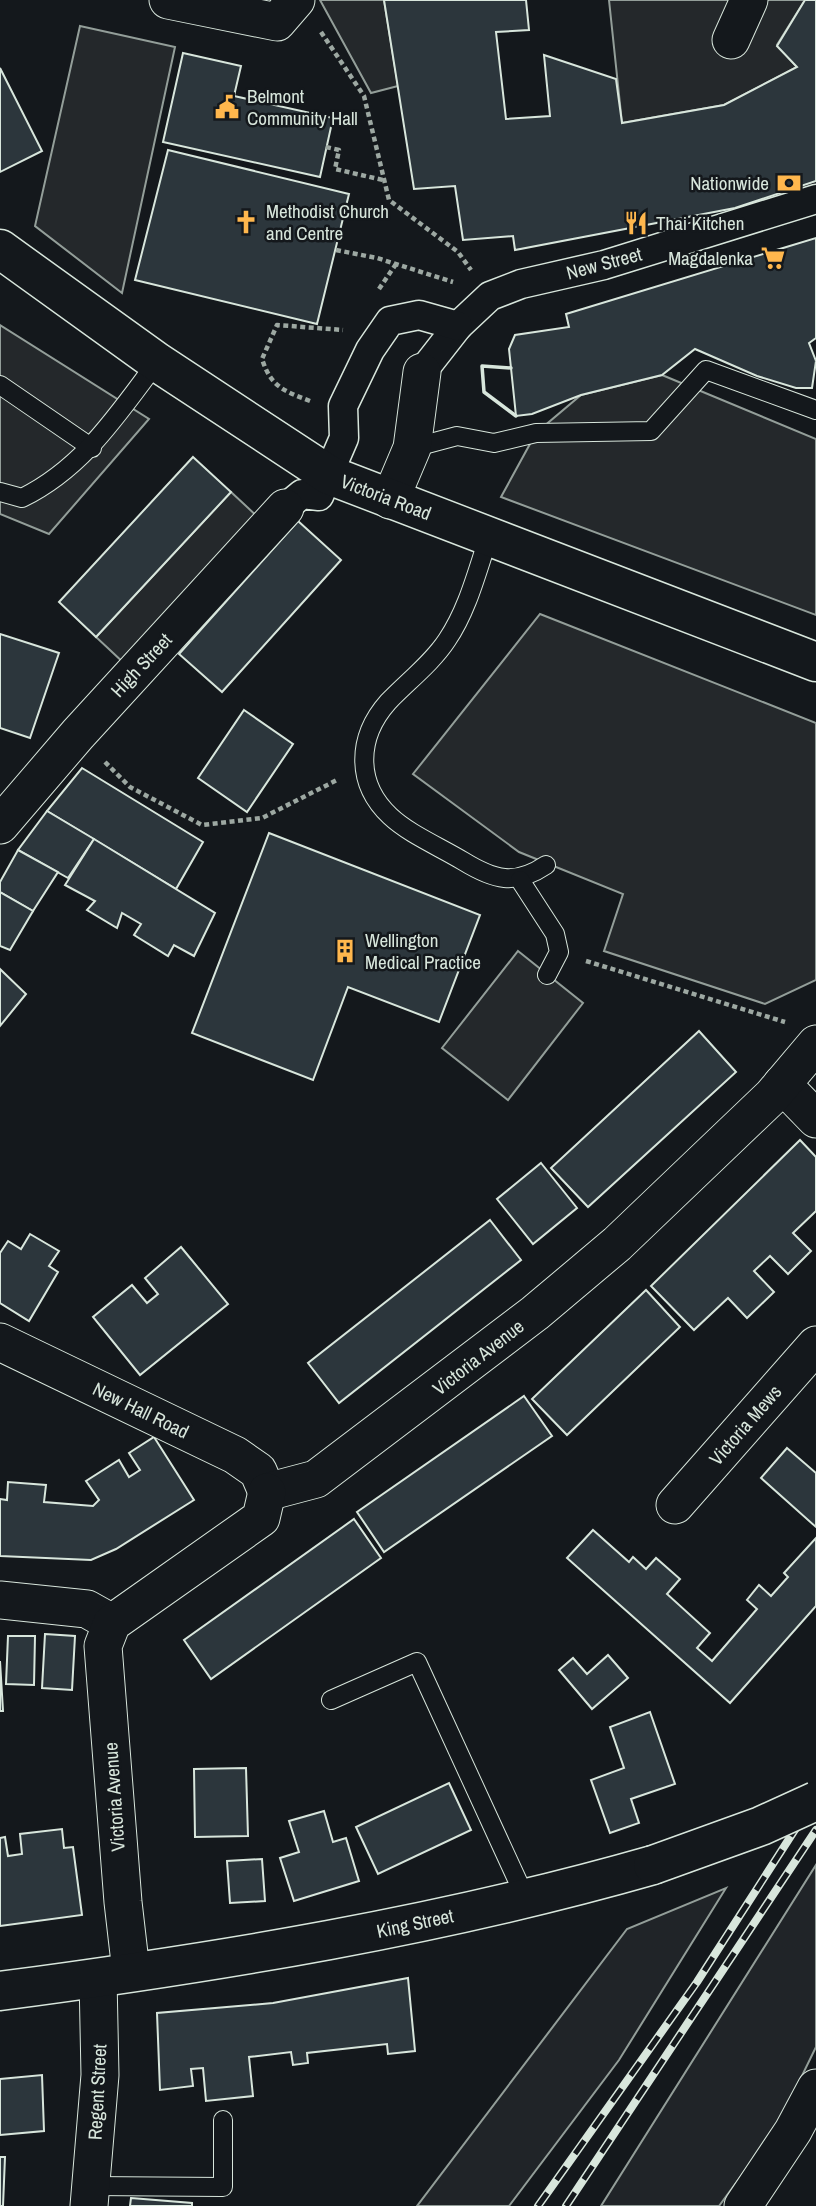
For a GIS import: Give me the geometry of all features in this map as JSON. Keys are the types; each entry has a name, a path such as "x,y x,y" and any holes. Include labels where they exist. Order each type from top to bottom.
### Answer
{"street":[{"path":"168,0 277,22 305,11"},
{"path":"731,40 749,0"},
{"name":"New Street","path":"422,372 458,326 490,296 521,284 604,265 816,199"},
{"name":"Victoria Road","path":"0,249 157,362 329,475 816,662"},
{"path":"285,508 302,494 319,496 344,438 343,405 370,350 390,321 419,315 458,326"},
{"path":"390,500 412,449 422,372"},
{"name":"High Street","path":"7,803 78,734 285,508"},
{"name":"Victoria Avenue","path":"267,1492 316,1479 535,1313 617,1244 782,1084 803,1034"},
{"path":"782,1084 816,1119"},
{"name":"New Hall Road","path":"0,1342 235,1455 258,1471 267,1492"},
{"name":"Victoria Mews","path":"675,1505 816,1345"},
{"path":"0,1600 87,1609 111,1623 261,1517 267,1492"},
{"name":"Victoria Avenue","path":"111,1623 103,1646 129,1954 116,1975"},
{"name":"King Street","path":"0,1991 358,1936 526,1899 653,1865 761,1826 816,1801"},
{"name":"Regent Street","path":"90,2196 100,2075 116,1975"},
{"path":"743,2206 793,2131 816,2088"}],"lane":[{"path":"0,492 22,498 37,490 92,448 157,362"},
{"path":"412,449 457,436 494,443 536,433 651,431 706,370 816,410"},
{"path":"0,384 92,448"},
{"path":"489,536 460,618 446,642 386,705 366,736 364,770 373,796 391,817 468,864 499,878 520,880 546,865"},
{"path":"520,880 555,934 559,952 547,975"},
{"path":"331,1700 416,1662 526,1899"},
{"path":"90,2196 223,2187 223,2120"}],"path":[{"path":"305,11 364,96 389,200 457,252 490,296"},
{"path":"326,147 339,150 335,169 383,180"},
{"path":"336,250 396,264 490,296"},
{"path":"373,297 396,264"},
{"path":"315,404 285,391 268,377 262,359 278,325 349,330"},
{"path":"78,734 130,787 202,825 262,818 317,788 364,770"},
{"path":"559,952 803,1034"}],"shaded area":[{"path":"320,0 384,0 398,86 371,93"},
{"path":"609,0 805,0 777,45 797,67 724,105 622,123"},
{"path":"80,26 175,47 122,293 35,226"},
{"path":"0,325 149,419 49,534 0,514"},
{"path":"662,375 816,439 816,615 501,497 536,433 581,395"},
{"path":"231,492 260,519 126,665 96,637"},
{"path":"540,614 816,723 816,980 765,1004 604,951 623,894 519,852 413,774"},
{"path":"518,951 583,1003 508,1100 442,1048"},
{"path":"816,1865 816,2047 777,2127 719,2206 601,2206"},
{"path":"726,1888 619,2060 509,2206 417,2206 627,1929"}],"building":[{"path":"384,0 526,0 529,30 496,32 506,119 550,116 544,55 616,79 622,123 724,105 797,67 777,46 805,0 816,0 816,181 735,208 515,250 513,236 463,240 455,186 414,189"},
{"name":"Belmont Community Hall","path":"183,53 241,66 234,96 333,118 320,177 163,142"},
{"path":"0,68 42,151 0,172"},
{"name":"Methodist Church and Centre","path":"168,150 349,194 317,324 135,280"},
{"path":"816,238 816,338 809,343 816,361 812,388 796,388 757,376 695,349 662,375 581,395 532,414 516,416 509,349 515,335 569,327 566,314"},
{"path":"193,457 231,492 96,637 59,602"},
{"path":"298,521 341,560 222,692 179,654"},
{"path":"0,634 59,653 30,738 0,728"},
{"path":"244,710 293,744 247,812 198,778"},
{"path":"82,768 203,842 176,889 47,811"},
{"path":"47,811 94,839 68,878 18,850"},
{"name":"Wellington Medical Practice","path":"269,833 480,915 439,1022 348,987 313,1080 192,1033"},
{"path":"94,839 215,913 194,956 174,945 168,956 134,935 141,924 122,913 117,928 87,910 95,901 65,885"},
{"path":"18,850 58,872 33,911 0,892 0,882"},
{"path":"0,892 33,911 10,950 0,946"},
{"path":"0,969 26,994 0,1026"},
{"path":"699,1031 736,1072 588,1207 551,1168"},
{"path":"800,1140 816,1157 816,1211 793,1233 811,1251 788,1274 770,1256 754,1271 774,1292 747,1318 728,1298 694,1330 651,1286"},
{"path":"541,1163 577,1208 533,1244 497,1199"},
{"path":"490,1220 521,1260 339,1403 308,1363"},
{"path":"30,1234 59,1251 49,1266 58,1272 29,1321 0,1303 0,1253 8,1241 21,1249"},
{"path":"181,1247 228,1304 140,1375 93,1317 132,1285 147,1303 158,1294 145,1278"},
{"path":"646,1290 680,1327 567,1435 532,1399"},
{"path":"524,1396 552,1436 384,1552 357,1512"},
{"path":"154,1437 194,1500 116,1549 91,1560 0,1556 0,1499 7,1500 8,1482 46,1485 44,1502 93,1506 99,1500 86,1481 119,1460 129,1477 140,1470 129,1453"},
{"path":"787,1448 816,1473 816,1527 761,1478"},
{"path":"354,1519 381,1558 211,1679 184,1640"},
{"path":"593,1530 629,1562 633,1557 646,1569 656,1558 680,1579 667,1594 710,1633 697,1648 712,1661 757,1609 747,1600 759,1585 771,1596 788,1577 784,1573 816,1538 816,1606 730,1703 567,1558"},
{"path":"45,1634 75,1636 72,1690 42,1688"},
{"path":"8,1636 35,1636 34,1685 6,1684"},
{"path":"608,1655 628,1678 592,1709 559,1670 573,1658 587,1674"},
{"path":"0,1661 3,1711 0,1711"},
{"path":"650,1712 675,1784 631,1799 639,1823 610,1833 591,1780 624,1768 610,1727"},
{"path":"246,1768 248,1836 195,1837 194,1769"},
{"path":"449,1783 471,1830 378,1874 356,1827"},
{"path":"324,1811 333,1842 346,1838 359,1881 294,1901 280,1858 299,1852 289,1821"},
{"path":"62,1829 64,1848 73,1847 82,1915 0,1926 0,1838 5,1837 8,1856 22,1854 20,1834"},
{"path":"262,1859 265,1901 230,1903 227,1861"},
{"path":"408,1978 415,2051 388,2054 387,2044 307,2053 308,2063 293,2065 291,2052 249,2057 253,2096 206,2101 203,2068 191,2069 193,2086 160,2090 157,2013 273,2003"},
{"path":"42,2075 44,2131 0,2135 0,2079"},
{"path":"0,2157 5,2157 3,2206 0,2206"},
{"path":"131,2198 192,2203 192,2206 130,2206"}],"railway":[{"path":"538,2206 697,1982 816,1797"},
{"path":"566,2206 816,1830"}],"wall":[{"path":"511,368 482,366 484,392 516,416"}],"place":[{"name":"Belmont Community Hall","path":"227,107"},
{"name":"Nationwide","path":"789,183"},
{"name":"Methodist Church and Centre","path":"246,222"},
{"name":"Thai Kitchen","path":"636,223"},
{"name":"Magdalenka","path":"773,258"},
{"name":"Wellington Medical Practice","path":"345,951"}]}
